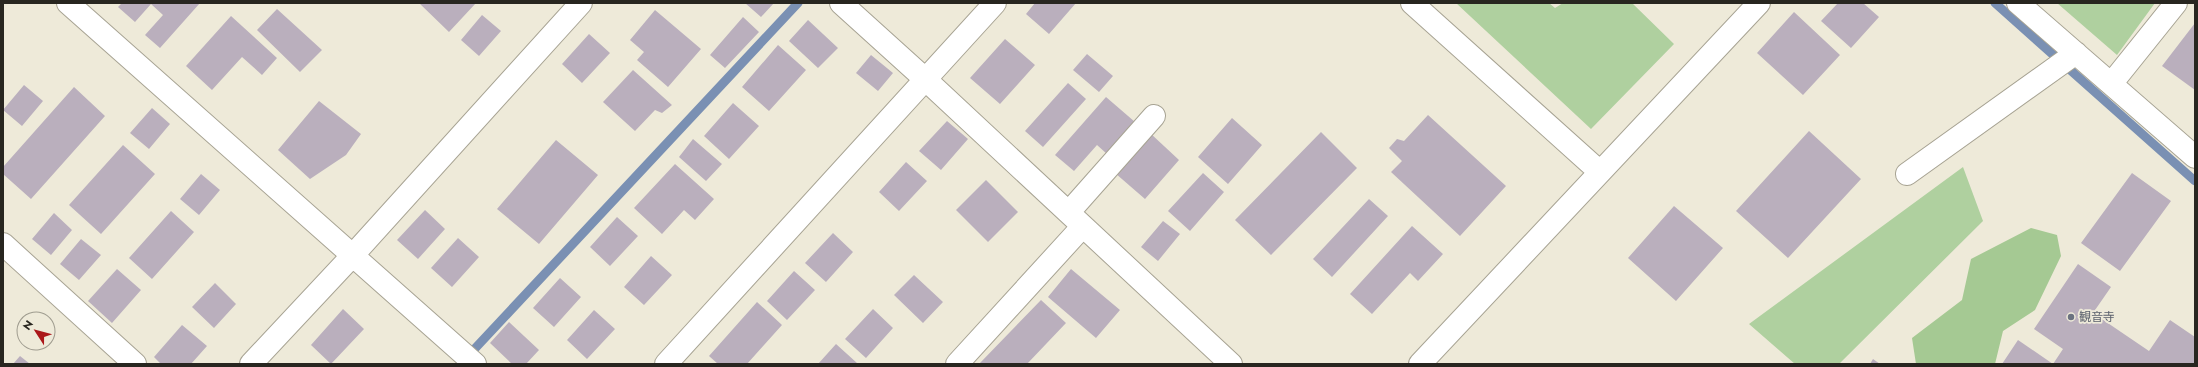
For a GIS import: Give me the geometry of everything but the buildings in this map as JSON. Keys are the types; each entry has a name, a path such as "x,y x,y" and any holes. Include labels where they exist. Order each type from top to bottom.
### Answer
{"street":[{"path":"68,3 475,364"},
{"path":"251,364 353,255 581,3"},
{"path":"841,3 925,79 1231,364"},
{"path":"666,364 995,3"},
{"path":"1412,3 1600,172"},
{"path":"1420,364 1759,3"},
{"path":"2018,3 2195,157"},
{"path":"2111,84 2176,3"},
{"path":"1907,174 2076,53"},
{"path":"957,364 1076,219 1154,116"},
{"path":"3,244 135,364"}],"green space":[{"path":"1456,3 1549,3 1555,8 1563,3 1632,3 1674,44 1591,129"},
{"path":"2057,3 2155,3 2117,55"},
{"path":"1963,167 1983,221 1839,364 1795,364 1749,324"},
{"path":"2031,228 2057,235 2061,256 2035,310 2003,331 1995,364 1916,364 1912,338 1962,300 1971,259"}],"waterway":[{"path":"467,357 798,3"},
{"path":"1995,3 2195,181"}],"place":[{"name":"観音寺","path":"2071,317"}]}
